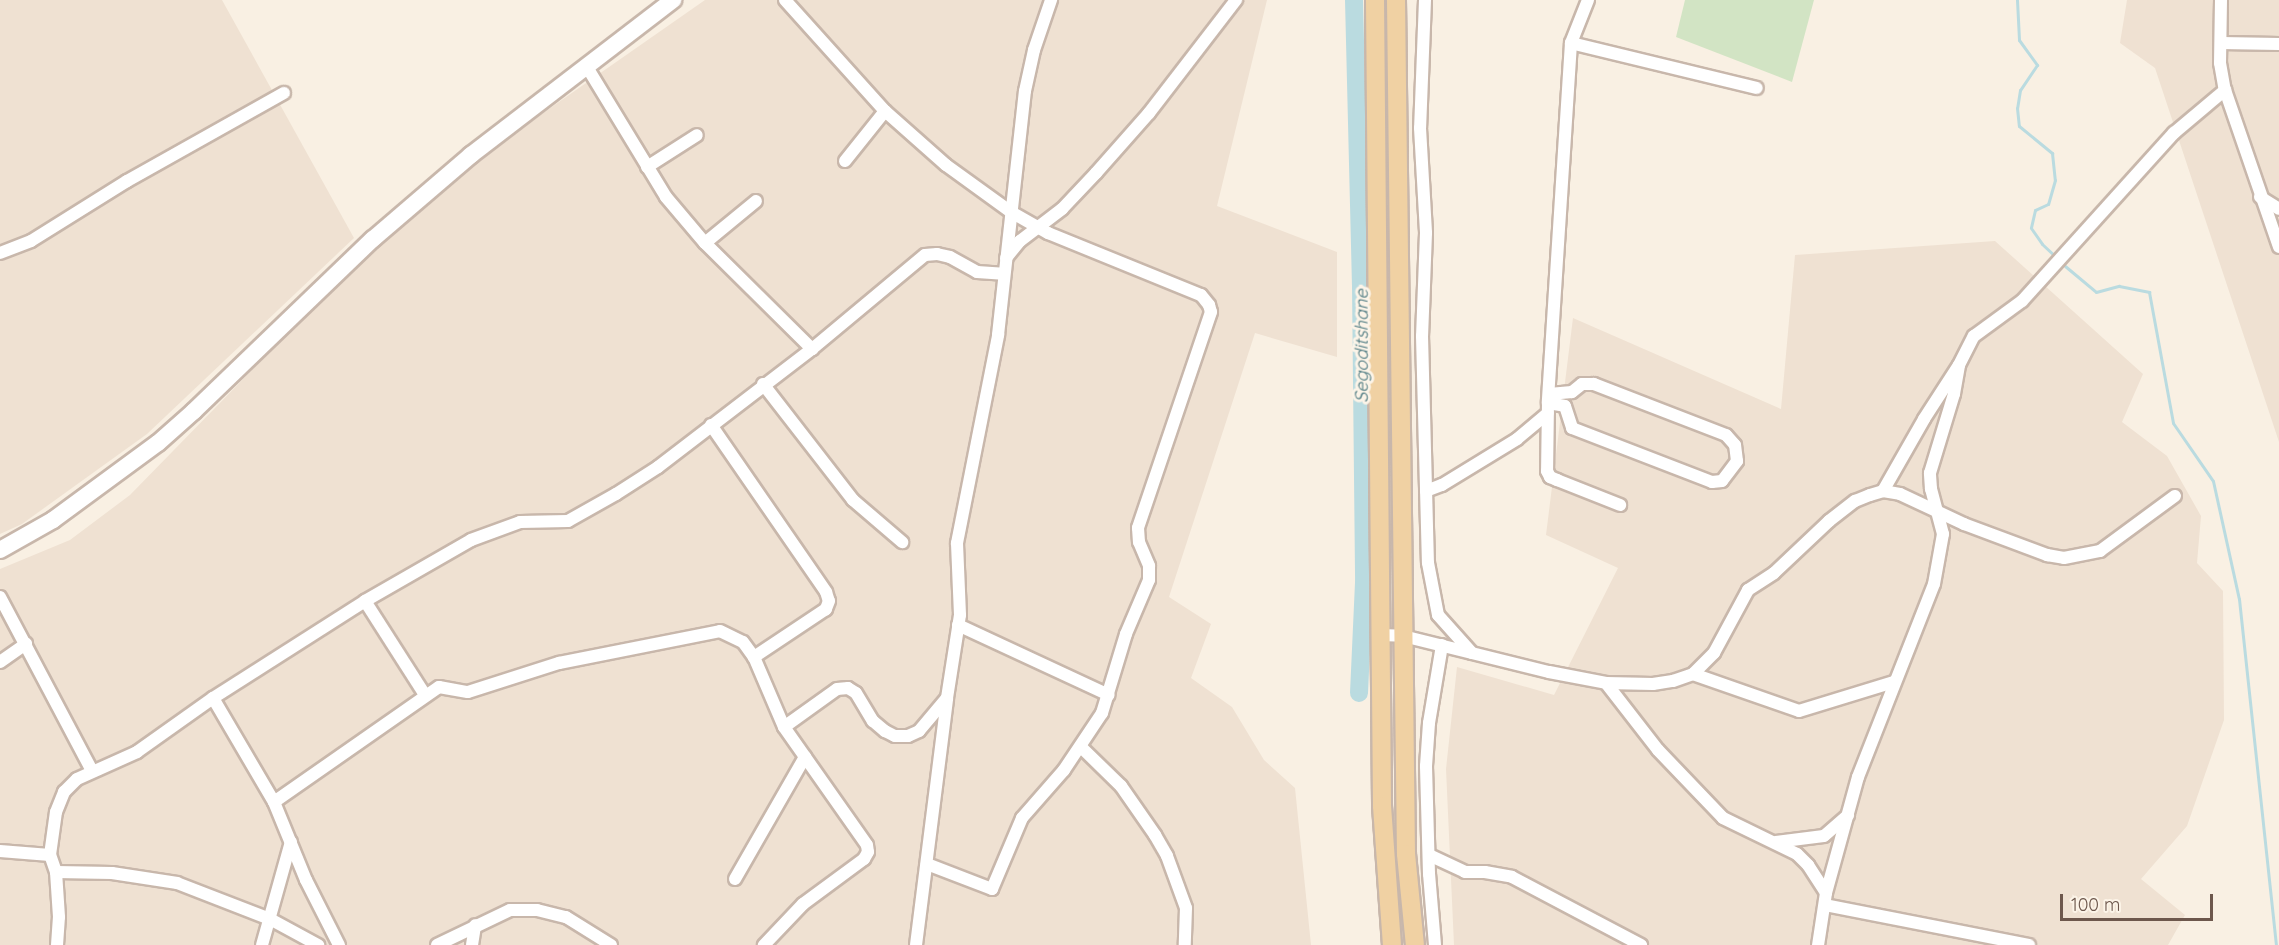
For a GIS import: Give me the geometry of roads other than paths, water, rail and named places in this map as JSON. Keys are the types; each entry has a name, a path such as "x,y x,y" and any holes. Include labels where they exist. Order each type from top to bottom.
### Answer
{"main road":[{"path":"1375,0 1383,852 1392,945"},
{"path":"1396,0 1406,854 1415,945"},
{"path":"1381,718 1404,718"}],"street":[{"path":"0,550 53,520 158,443 373,239 471,155 673,0"},
{"path":"785,0 885,111 946,165 1011,212 1038,228 1119,264 1201,295 1209,305 1211,312 1138,528 1138,542 1150,573 1121,651 1102,713 1081,747 1050,788 1022,818 992,889 927,864"},
{"path":"916,945 958,626 961,596 956,567 957,543 991,374 1025,91 1034,50 1051,0"},
{"path":"1005,258 1020,241 1062,210 1149,113 1236,0"},
{"path":"1425,0 1420,128 1426,233 1422,336 1428,562 1436,610 1473,654"},
{"path":"1588,0 1571,43 1548,403 1547,471 1550,477 1620,505"},
{"path":"2221,0 2220,63 2225,90 2260,198 2279,247"},
{"path":"1571,43 1757,88"},
{"path":"2221,43 2279,44"},
{"path":"587,67 666,197 705,243 812,349"},
{"path":"1883,491 1974,336 2022,301 2174,133 2225,90"},
{"path":"0,253 30,241 127,181 284,93"},
{"path":"845,161 885,111"},
{"path":"647,167 697,135"},
{"path":"2260,198 2279,209"},
{"path":"705,243 756,201"},
{"path":"57,945 59,917 56,872 50,855 56,812 64,792 77,779 137,752 213,698 364,600 471,540 520,522 568,521 658,467 763,384 812,349 925,255 943,255 977,272 1003,274"},
{"path":"1818,945 1826,899 1858,777 1934,585 1942,550 1942,534 1931,489 1930,473 1954,394 1959,365"},
{"path":"763,384 853,500 902,542"},
{"path":"1426,491 1442,485 1517,439 1548,403 1572,392 1582,384 1594,384 1726,435 1735,445 1737,461 1734,469 1722,481 1712,482 1572,428 1565,406 1548,403"},
{"path":"711,425 826,591 829,601 826,609 753,657"},
{"path":"1380,635 1403,636 1606,683 1653,684 1693,674 1714,652 1726,634 1748,590 1774,573 1829,521 1855,501 1883,491 1900,494 1964,524 2047,555 2064,558 2100,551 2175,496"},
{"path":"0,597 92,771"},
{"path":"364,600 425,695"},
{"path":"958,626 1109,695"},
{"path":"274,802 425,695 440,687 468,692 559,663 720,631 743,642 753,657 784,727 867,844 868,852 864,859 803,904 764,945"},
{"path":"0,662 26,644"},
{"path":"1435,945 1429,855 1426,750 1442,645"},
{"path":"1693,674 1799,711 1894,682"},
{"path":"1606,683 1658,750 1723,818 1733,825 1776,842 1797,854 1808,865 1826,899 2029,945"},
{"path":"784,727 837,689 848,688 856,693 873,721 885,731 895,736 908,735 919,731 947,698"},
{"path":"213,698 274,802 306,880 339,945"},
{"path":"1081,747 1121,786 1167,856 1186,908 1185,945"},
{"path":"735,879 805,757"},
{"path":"1776,842 1824,836 1849,814"},
{"path":"262,945 291,842"},
{"path":"0,850 50,855"},
{"path":"1429,855 1465,872 1485,872 1512,877 1641,945"},
{"path":"56,872 112,873 177,883 270,919 318,945"},
{"path":"437,945 510,910 537,910 566,917 611,945"},
{"path":"472,945 475,926"}],"waterway":[{"name":"Segoditshane","path":"1354,0 1361,286 1364,583 1359,693"},
{"path":"2017,0 2019,40 2037,65 2020,90 2017,108 2019,126 2052,153 2055,180 2048,204 2035,210 2031,228 2042,244 2055,256"},
{"path":"2065,266 2096,292 2119,286 2149,292 2173,423 2213,481 2239,599 2276,945"}]}
